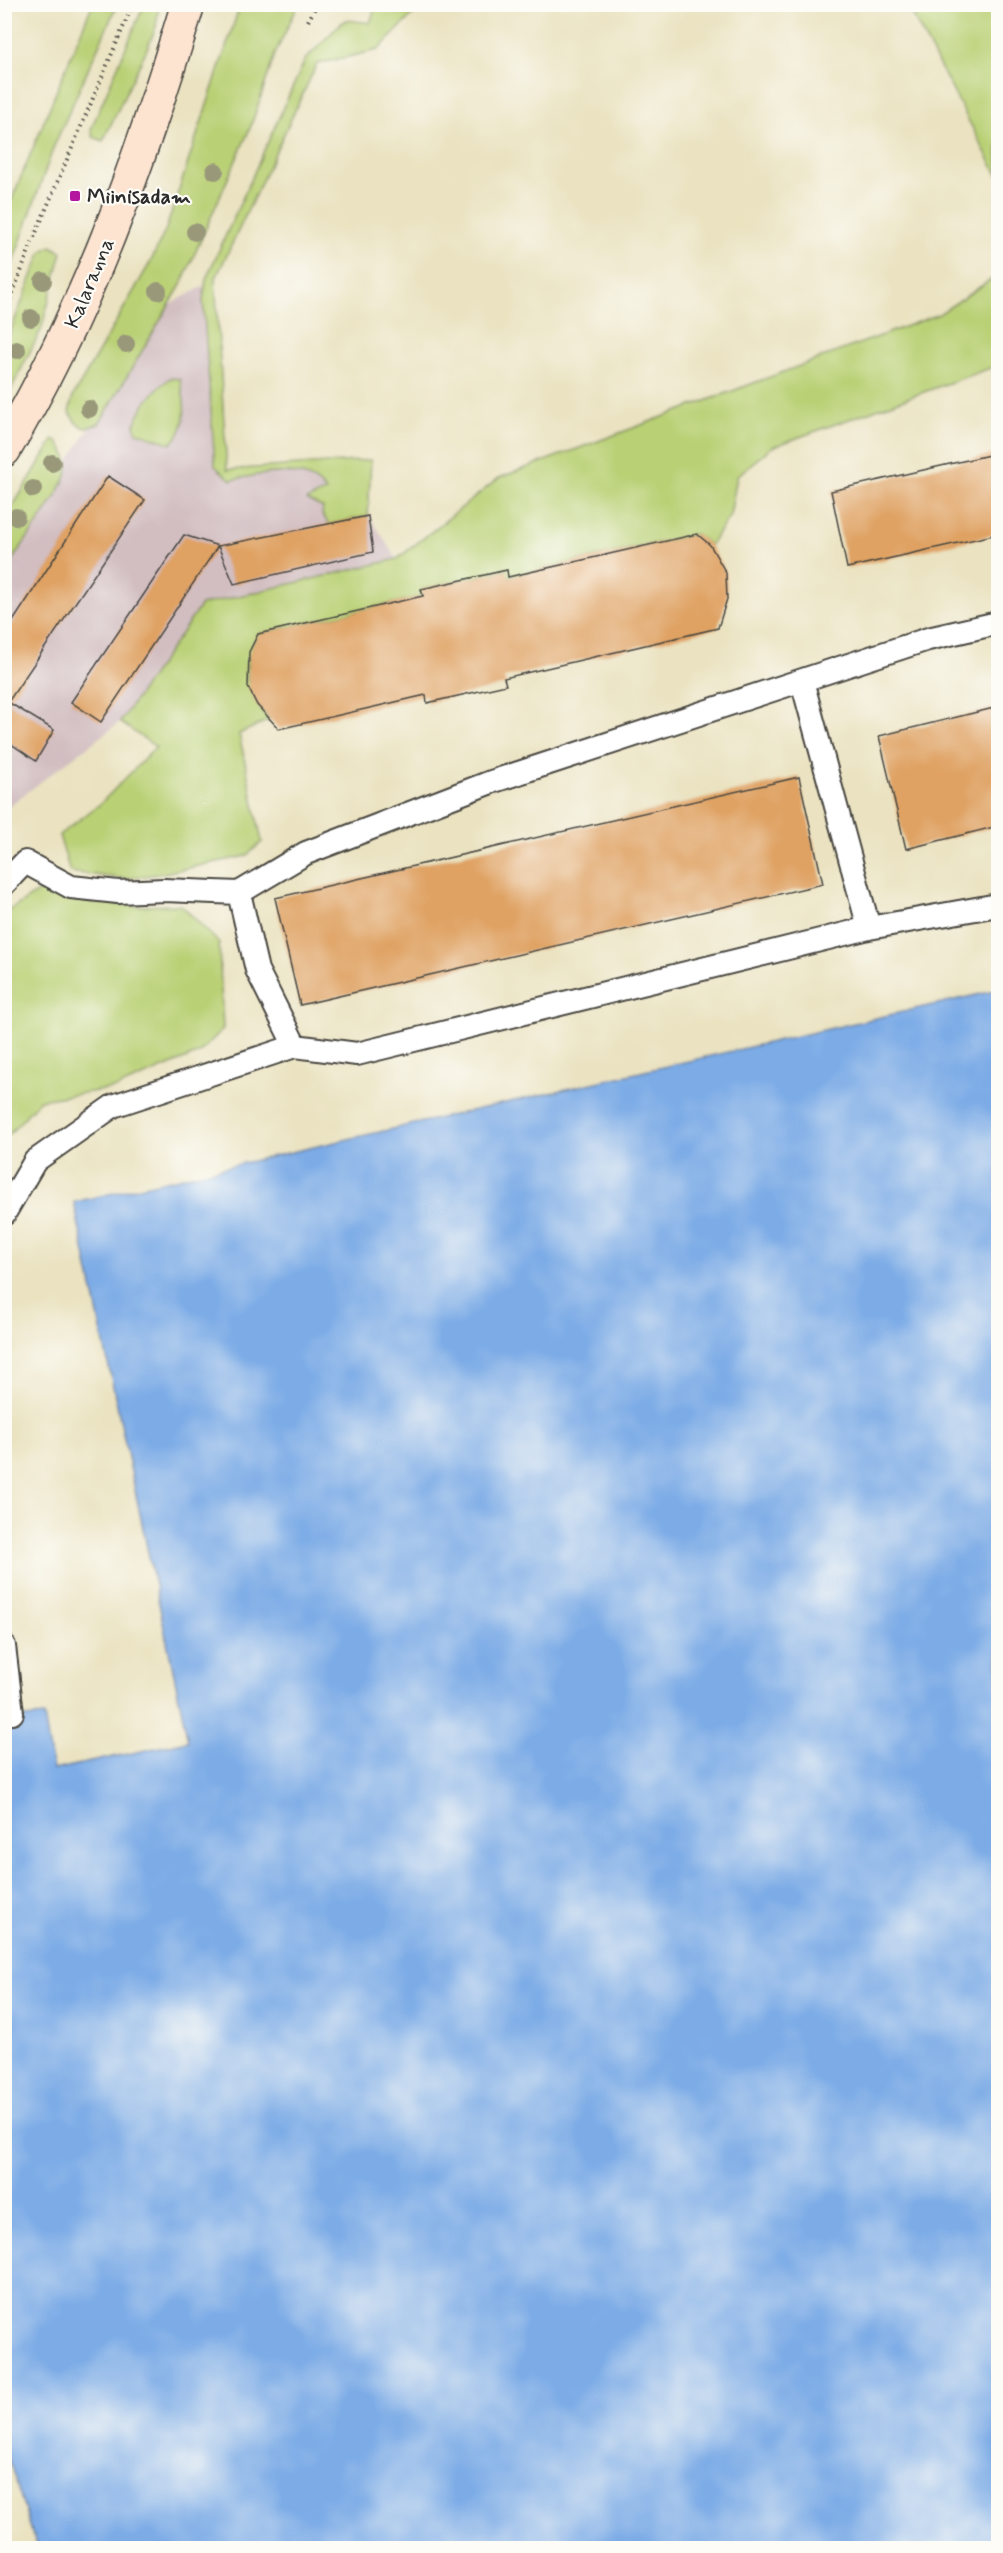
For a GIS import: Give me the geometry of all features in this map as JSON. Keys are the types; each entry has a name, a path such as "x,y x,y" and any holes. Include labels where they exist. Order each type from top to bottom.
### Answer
{"street":[{"name":"Kalaranna","path":"4,450 76,317 120,212 181,14 199,4"}],"lane":[{"path":"4,884 24,862 71,887 118,892 164,890 239,893 306,853 491,782 928,639 999,623"},
{"path":"802,681 869,928"},
{"path":"239,893 257,970 295,1046"},
{"path":"4,1214 36,1161 113,1106 295,1046 357,1054 869,928 999,905"},
{"path":"4,1646 12,1713"}],"path":[{"path":"4,316 35,235 133,4"},
{"path":"308,21 317,4"}],"shaded area":[{"path":"215,280 227,470 371,460 369,516 397,559 201,605 120,722 5,809 5,563 165,307"}],"green space":[{"path":"92,5 117,5 54,146 5,285 5,216"},
{"path":"144,5 159,5 156,27 103,141 93,137 91,129"},
{"path":"240,5 298,5 275,54 251,126 181,285 99,424 85,428 76,423 69,412 73,396 150,263 166,229"},
{"path":"376,5 422,5 378,50 317,64 215,280 227,470 371,460 368,516 329,524 322,514 323,508 307,500 326,491 318,482 295,474 282,473 231,480 215,466 203,300 206,279 305,60 341,23 347,20 370,23"},
{"path":"900,5 998,5 998,176 913,16"},
{"path":"51,246 62,252 41,330 5,401 5,345 42,251"},
{"path":"998,275 998,367 772,447 737,476 730,516 710,545 696,534 508,577 506,570 422,589 423,596 258,634 249,658 247,678 254,699 269,720 239,734 262,842 246,856 164,873 125,879 70,872 59,835 100,804 156,747 120,722 201,605 397,559 499,478 939,314"},
{"path":"170,378 180,379 184,413 181,429 171,444 137,432 134,426 149,399"},
{"path":"54,439 66,455 68,468 65,478 51,504 5,570 5,519"},
{"path":"44,888 67,900 134,906 181,905 219,943 223,1029 199,1053 116,1088 40,1100 5,1139 5,913"}],"water":[{"path":"998,990 998,2548 37,2548 4,2445 4,1720 44,1716 53,1770 188,1741 74,1202"}],"building":[{"path":"998,453 998,534 847,568 831,491"},
{"path":"108,476 145,500 8,702 54,730 36,761 4,739 4,635"},
{"path":"368,516 373,552 234,584 218,546"},
{"path":"697,534 710,545 726,573 727,599 718,628 504,678 506,685 427,703 426,695 279,729 257,705 248,687 249,652 258,634 423,596 421,589 507,570 508,577"},
{"path":"184,535 218,546 101,722 71,702"},
{"path":"998,707 998,826 906,849 879,736"},
{"path":"799,777 823,884 300,1005 275,898"}],"place":[{"name":"Miinisadam","path":"75,196"}]}
